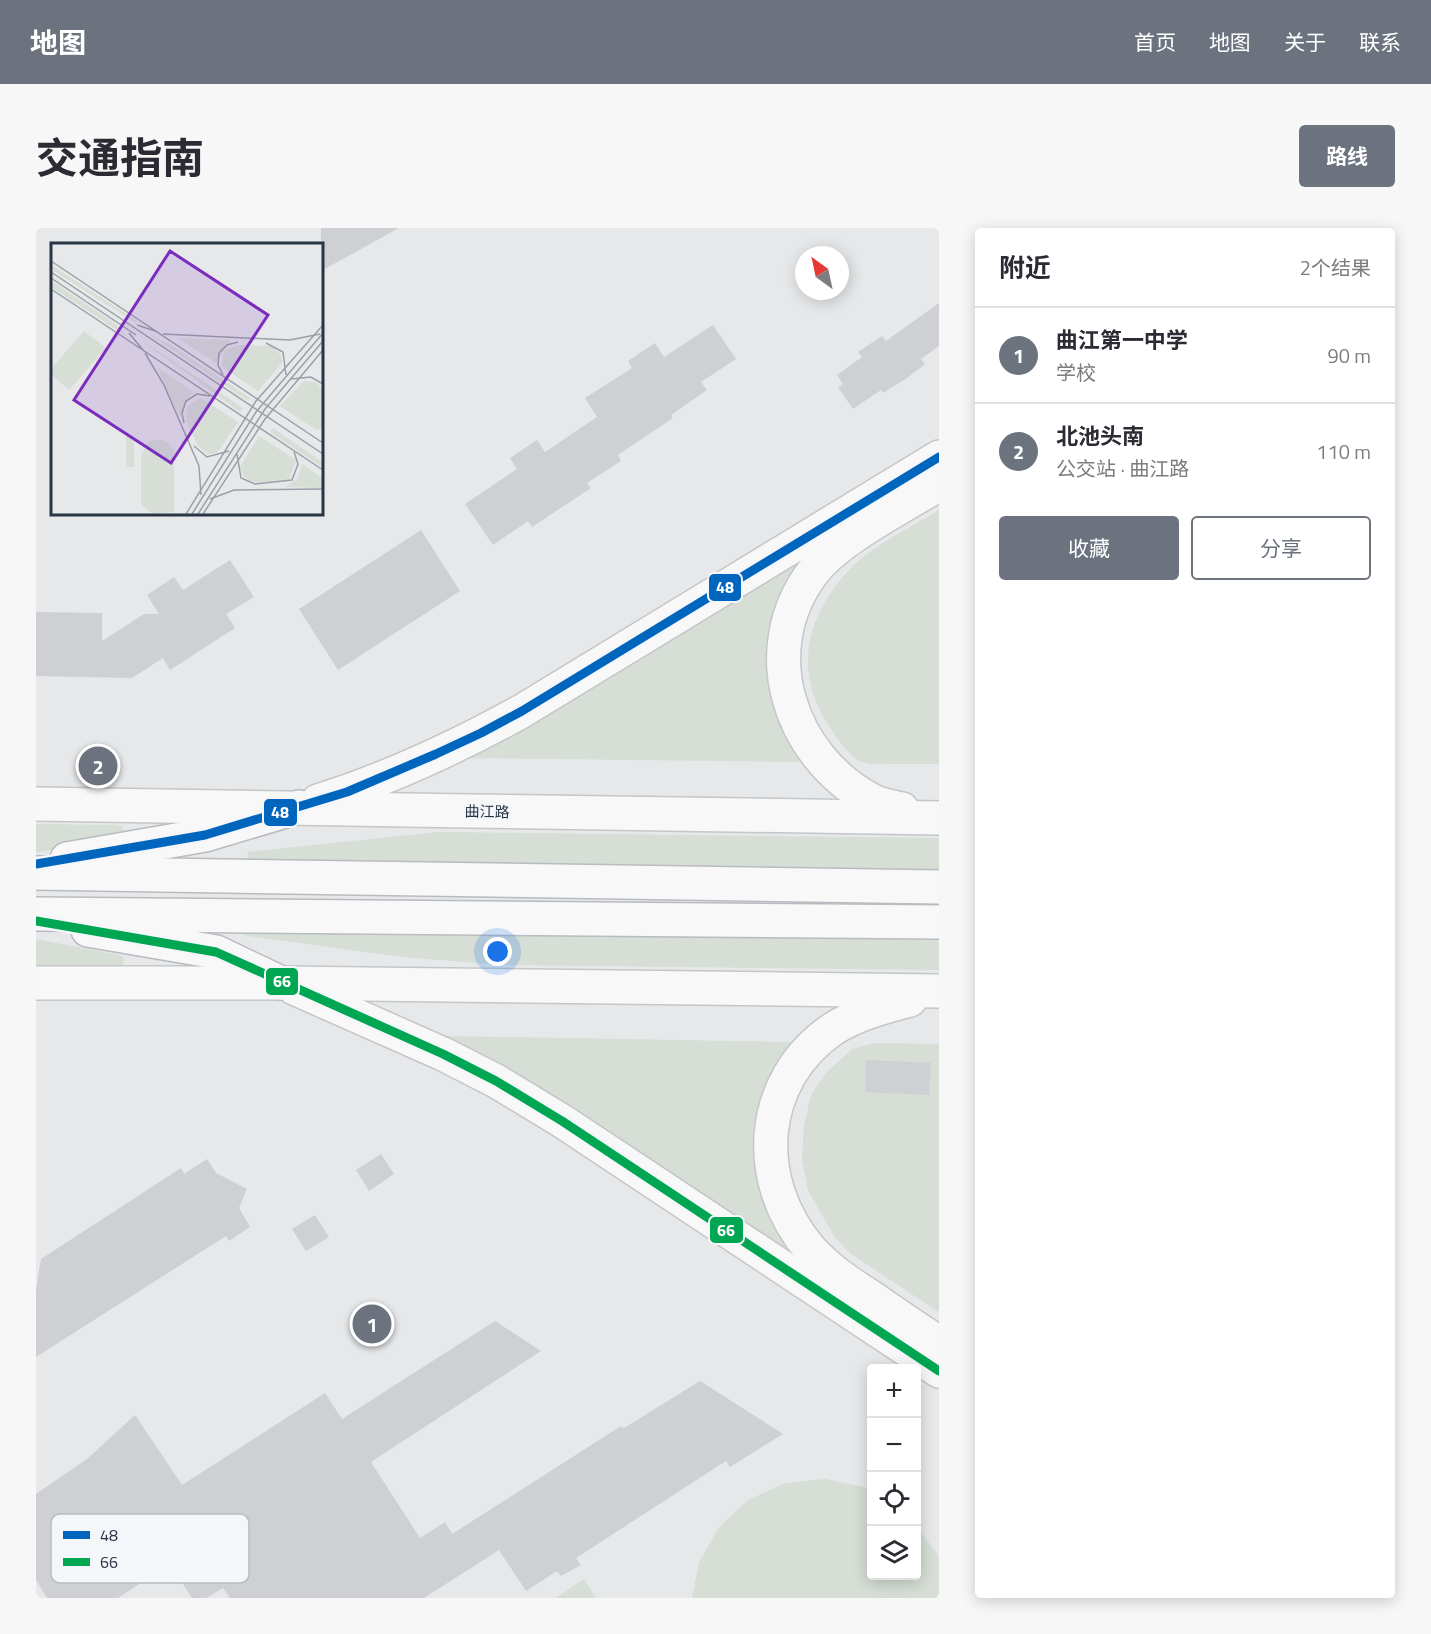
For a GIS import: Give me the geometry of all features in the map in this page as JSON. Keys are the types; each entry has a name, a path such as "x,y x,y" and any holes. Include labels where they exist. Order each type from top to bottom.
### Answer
{"main road":[{"path":"36,864 205,835 346,792 481,733 613,657 939,457"},
{"path":"939,484 851,538 813,571 797,597 789,618 782,660 784,683 791,706 801,729 827,766 850,787 874,801 903,810 939,817"},
{"name":"曲江路","path":"36,804 939,817"},
{"path":"36,873 939,887"},
{"path":"36,914 939,922"},
{"path":"36,921 216,952 443,1054 496,1081 562,1121 939,1371"},
{"path":"36,983 281,983 939,992"},
{"path":"939,992 880,1008 852,1019 817,1041 802,1058 780,1094 770,1131 778,1193 795,1229 810,1248 839,1276 939,1343"}],"shaded area":[{"path":"939,510 939,764 861,762 847,751 833,732 820,711 812,690 808,670 813,629 821,609 833,590 857,562"},
{"path":"801,553 807,560 794,577 805,762 456,758"},
{"path":"36,824 116,825 122,827 124,833 118,841 36,852"},
{"path":"438,832 939,838 939,871 247,862 248,852"},
{"path":"243,927 939,937 939,970 503,965 402,957 242,935"},
{"path":"36,939 119,955 123,957 124,963 119,968 36,967"},
{"path":"443,1036 796,1042 773,1081 804,1266 515,1078"},
{"path":"875,1043 939,1044 939,1312 851,1254 836,1239 808,1191 802,1160 804,1125 811,1095 825,1074 852,1049"},
{"path":"825,1479 867,1489 867,1580 921,1580 921,1532 939,1557 939,1598 692,1598 699,1562 719,1527 748,1500 785,1483"},
{"path":"584,1579 596,1598 556,1598"}],"building":[{"path":"321,228 399,228 322,270"},
{"path":"939,303 939,346 921,359 925,364 883,393 881,390 853,409 838,387 843,384 837,375 862,357 858,352 882,336 886,341"},
{"path":"713,325 736,359 701,382 707,390 671,415 673,418 618,455 621,461 587,483 591,488 532,527 528,521 493,545 465,504 517,469 510,458 537,440 545,452 597,417 585,398 632,368 628,361 655,343 664,357"},
{"path":"421,530 460,591 338,670 299,609"},
{"path":"230,560 254,597 226,614 235,628 170,670 163,658 132,678 36,676 36,612 102,613 102,641 144,614 159,614 147,595 174,577 183,590"},
{"path":"866,1060 931,1063 929,1095 865,1092"},
{"path":"381,1154 394,1174 369,1191 356,1170"},
{"path":"207,1159 216,1173 247,1189 239,1208 250,1227 229,1241 226,1236 36,1357 36,1290 41,1259 181,1168 184,1174"},
{"path":"315,1215 329,1237 306,1251 292,1229"},
{"path":"495,1321 541,1351 371,1462 420,1538 445,1522 452,1534 621,1426 624,1428 700,1381 783,1434 730,1467 726,1461 576,1558 581,1565 561,1576 557,1571 526,1591 499,1550 424,1598 230,1598 223,1588 206,1598 192,1598 182,1583 249,1583 249,1514 51,1514 51,1583 141,1583 118,1598 47,1598 36,1580 36,1494 87,1459 135,1415 182,1485 325,1393 342,1419"}],"transit line":[{"name":"48","path":"36,864 205,835 347,792 436,754 522,711 939,457"},
{"name":"66","path":"36,921 216,952 443,1054 496,1081 562,1121 939,1371"}],"place":[{"name":"北池头南","path":"98,766"},
{"name":"曲江第一中学","path":"372,1324"}]}
